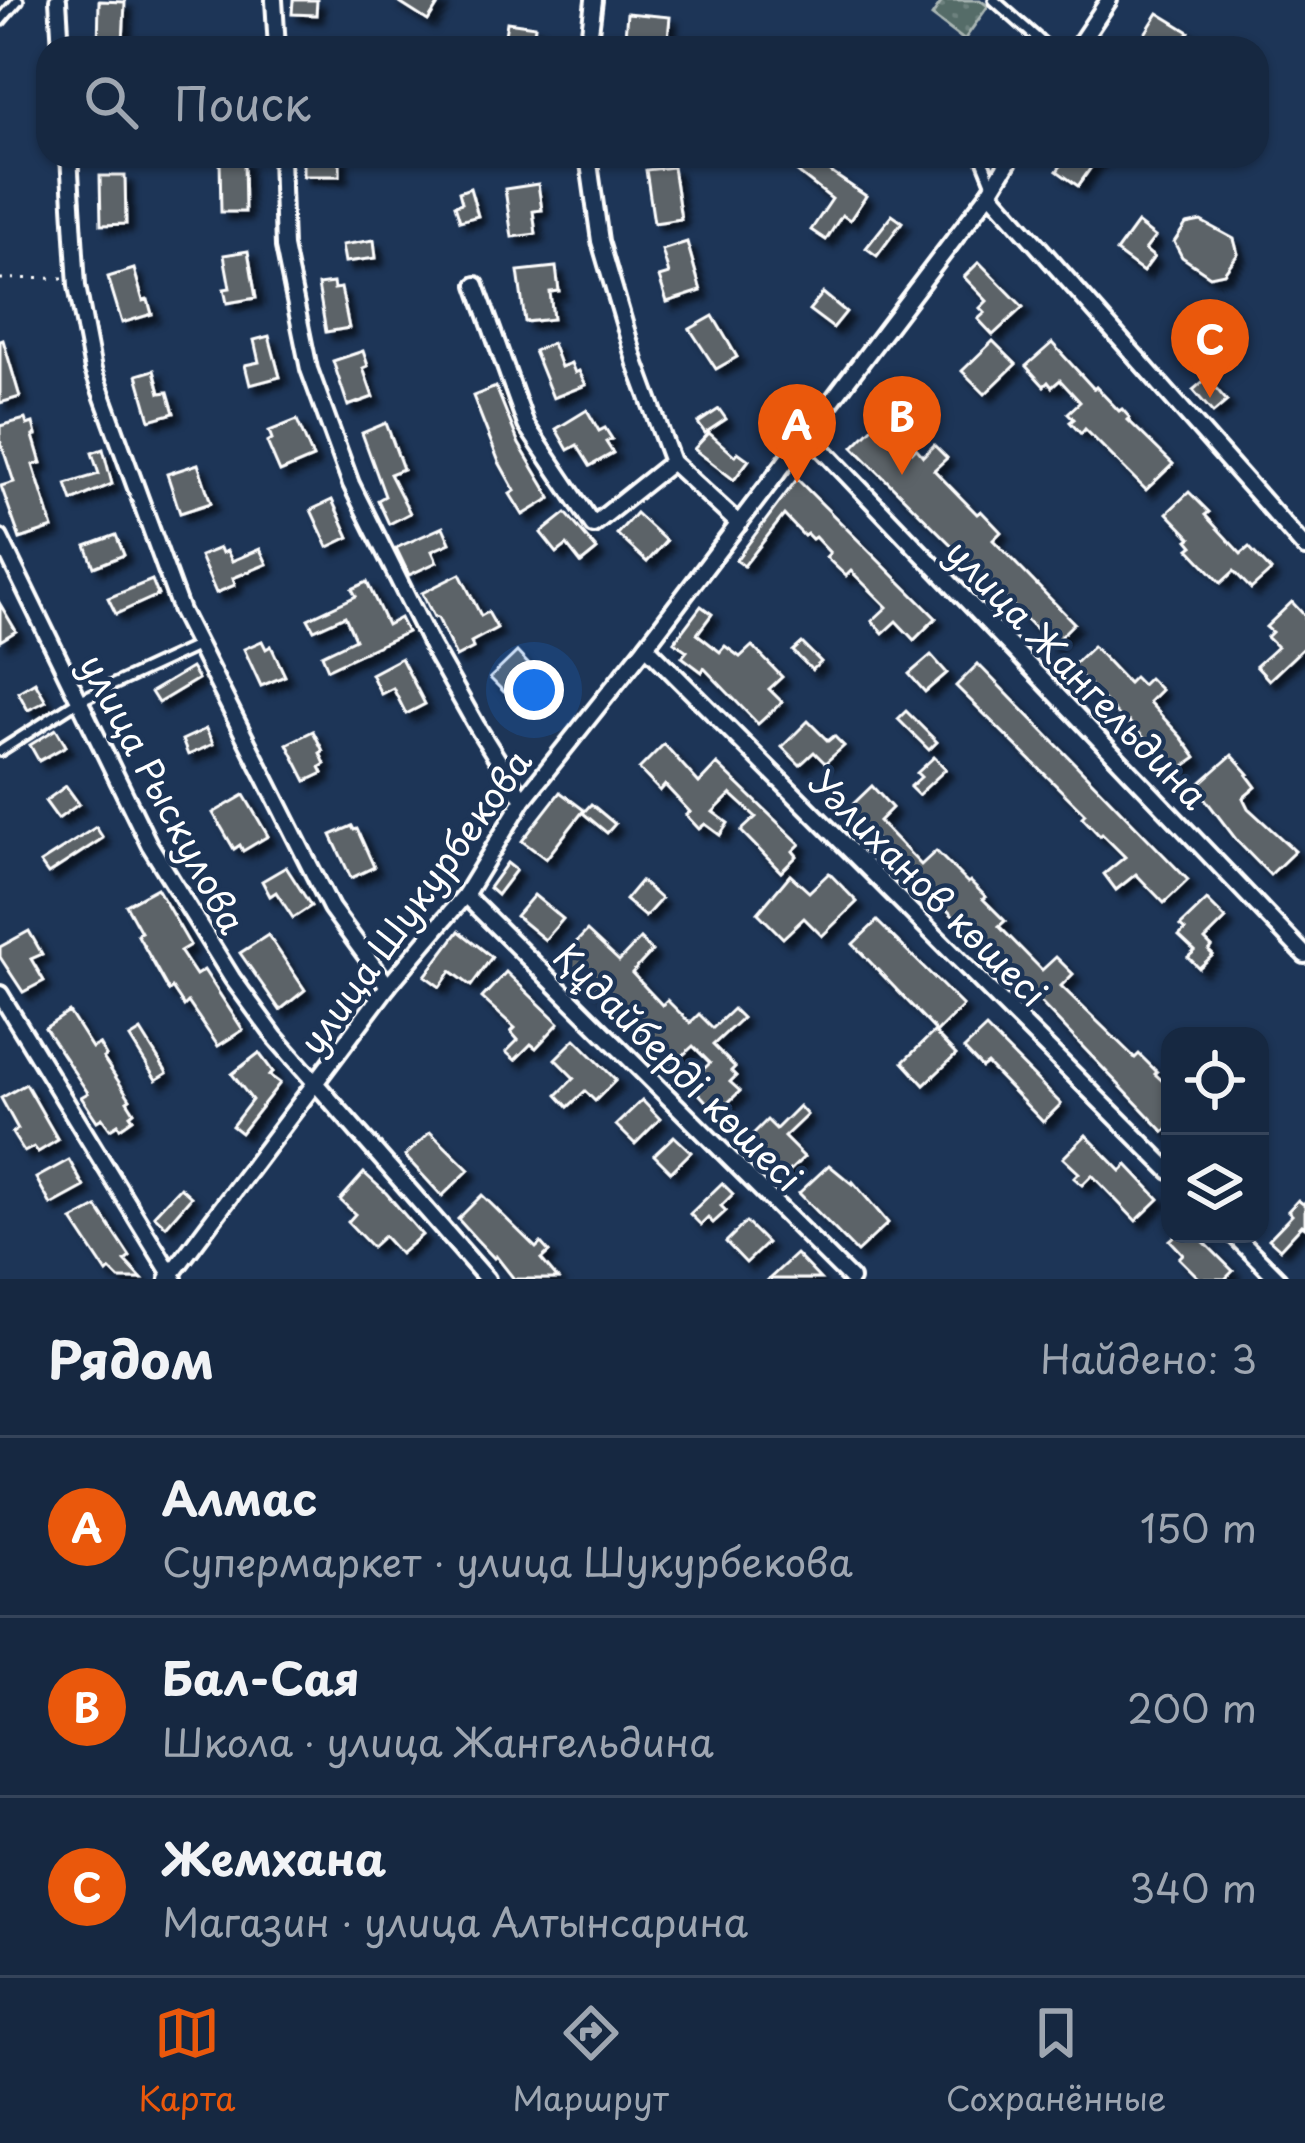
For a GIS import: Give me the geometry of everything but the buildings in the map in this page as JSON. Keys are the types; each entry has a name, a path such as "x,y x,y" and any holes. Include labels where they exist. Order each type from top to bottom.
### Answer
{"street":[{"path":"58,0 61,36"},
{"path":"274,0 277,36"},
{"path":"590,36 594,0"},
{"path":"1085,36 1109,0"},
{"path":"70,168 77,278 93,370 181,611 331,908 388,986"},
{"path":"281,168 284,247 309,369 351,484 432,647 523,800"},
{"path":"590,168 600,242 636,364 672,462 739,524"},
{"name":"улица Шукурбекова","path":"171,1278 388,986 465,895 523,800 808,434 1005,168"},
{"path":"992,189 1305,548"},
{"path":"476,285 526,425 593,525 672,462"},
{"name":"улица Жангельдина","path":"808,434 1305,955"},
{"name":"улица Рыскулова","path":"0,538 149,844 220,959 275,1036 487,1279"},
{"name":"Уәлиханов көшесі","path":"646,646 1161,1162"},
{"name":"Құдайберді көшесі","path":"465,895 851,1279"},
{"path":"0,994 171,1278"},
{"path":"1242,1243 1278,1279"}],"lane":[{"path":"0,21 18,0"},
{"path":"994,0 1034,36"},
{"path":"985,168 992,189"},
{"path":"0,751 78,701 198,645"}],"path":[{"path":"0,279 77,278"}],"green space":[{"path":"943,0 980,0 988,6 967,36 959,36 932,16"}],"place":[{"name":"Жемхана","path":"1210,398"},
{"name":"Бал-Сая","path":"902,475"},
{"name":"Алмас","path":"797,483"}]}
